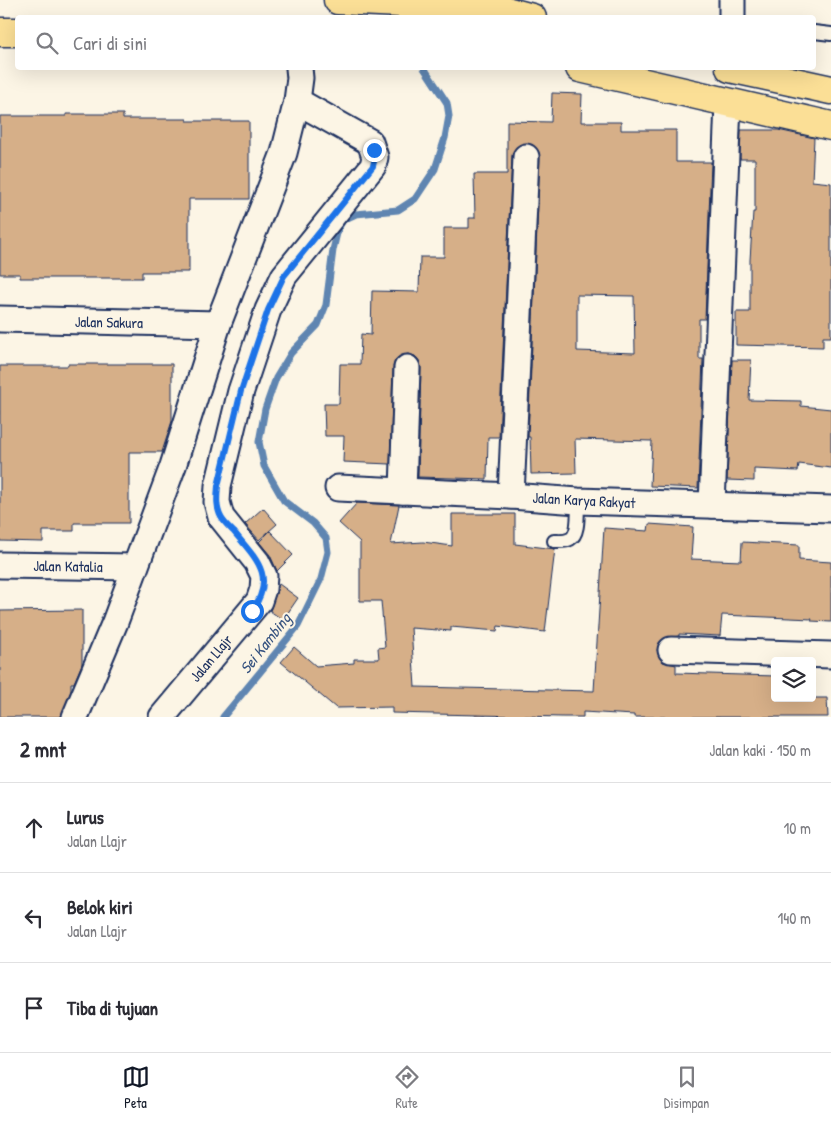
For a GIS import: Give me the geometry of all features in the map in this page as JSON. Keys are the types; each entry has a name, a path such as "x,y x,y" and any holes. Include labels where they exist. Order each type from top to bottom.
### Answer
{"main road":[{"path":"338,0 497,10 519,15"},
{"path":"0,32 15,32"},
{"path":"588,70 831,126"},
{"path":"746,70 831,90"}],"street":[{"path":"732,0 732,15"},
{"path":"76,717 116,622 173,466 218,324 284,153 297,101 299,70"},
{"name":"Jalan Llajr","path":"162,717 259,600 263,589 264,576 258,562 221,517 217,502 218,486 241,391 268,310 284,276 373,166 375,157 370,142 297,101"},
{"path":"712,505 728,103"},
{"path":"511,496 526,157"},
{"name":"Jalan Sakura","path":"0,319 218,324"},
{"path":"403,491 406,368"},
{"name":"Jalan Karya Rakyat","path":"338,488 578,501 831,509"},
{"name":"Jalan Katalia","path":"0,564 135,567"},
{"path":"671,650 831,656"}],"lane":[{"path":"816,32 831,34"},
{"path":"554,541 569,540 574,537 578,501"}],"building":[{"path":"552,93 582,94 581,122 621,122 621,130 676,130 676,162 711,162 705,319 699,319 699,359 703,359 698,488 650,486 652,441 575,439 576,473 531,474 530,437 528,437 540,158 538,150 533,145 527,143 519,145 514,150 512,156 499,437 488,437 487,479 418,477 421,368 420,362 415,356 408,354 400,356 395,360 393,367 390,464 343,462 344,436 325,436 324,404 339,404 340,364 360,364 361,334 371,335 372,291 419,292 420,257 444,257 444,228 469,228 469,218 475,218 474,174 507,174 507,121 551,122","holes":["577,295 634,296 635,353 577,351"]},
{"path":"66,114 123,114 123,119 249,121 249,199 189,199 189,272 142,272 142,278 20,278 20,274 0,274 0,116 66,116"},
{"path":"741,130 778,130 814,138 812,181 831,183 831,337 823,337 823,347 736,345 736,312 750,312 750,260 753,212 755,212 755,159 740,159"},
{"path":"732,360 751,360 749,400 801,401 801,406 831,409 831,468 799,464 798,471 754,469 754,481 727,480"},
{"path":"68,364 172,364 172,421 162,452 129,452 129,523 74,523 74,531 43,531 43,542 0,541 0,366 68,366"},
{"path":"357,503 399,505 391,544 423,542 452,546 452,514 515,514 515,544 555,549 545,632 498,626 497,631 451,627 451,631 411,628 415,687 594,691 604,528 648,531 649,524 693,527 691,559 741,561 742,542 799,545 799,560 831,562 831,622 811,621 812,619 722,615 720,636 679,634 679,636 664,638 659,643 657,650 663,662 676,665 676,673 771,676 771,702 816,702 816,698 827,698 828,717 634,717 634,715 583,712 583,717 563,717 392,713 392,707 336,708 281,662 294,647 316,666 354,663 354,659 379,659 378,648 385,647 381,601 360,601 360,542 339,523"},
{"path":"263,508 277,524 259,540 245,524"},
{"path":"270,531 293,555 277,571 270,555 259,542"},
{"path":"279,584 298,598 283,620 270,611"},
{"path":"82,610 82,664 74,683 71,683 71,691 61,717 0,717 0,611"}],"waterway":[{"name":"Sei Kambing","path":"223,717 298,626 321,579 328,552 326,538 313,523 284,501 264,466 259,442 265,409 276,378 291,353 318,325 326,305 333,250 338,229 343,220 356,214 398,210 415,199 435,169 445,138 449,116 447,103 425,70"}],"route":[{"path":"252,611 263,589 264,576 258,562 221,517 217,502 218,486 241,391 268,310 284,276 373,166 374,150"}]}
